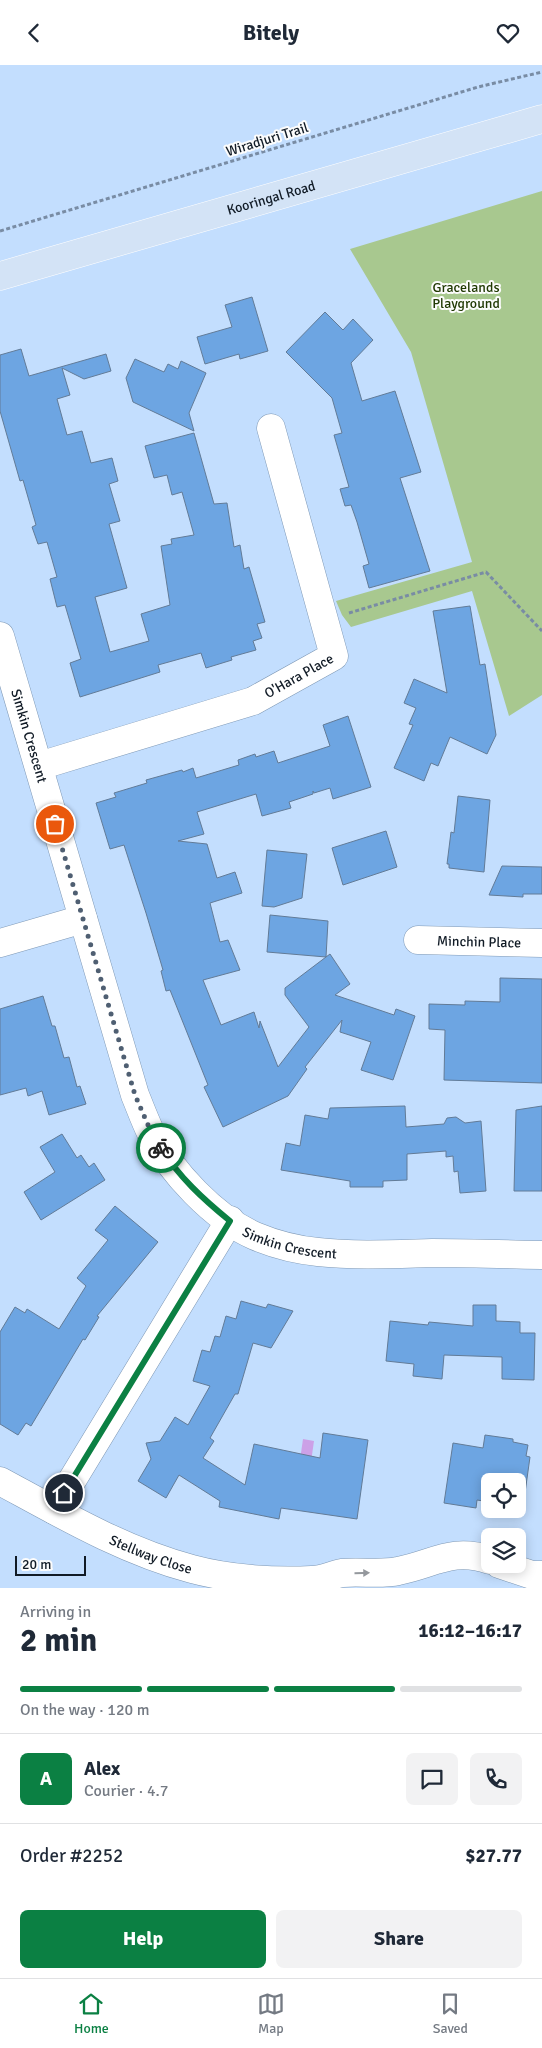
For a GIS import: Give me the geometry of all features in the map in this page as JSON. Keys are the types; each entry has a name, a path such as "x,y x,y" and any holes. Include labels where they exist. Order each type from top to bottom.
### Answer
{"main road":[{"name":"Kooringal Road","path":"0,276 542,119"}],"street":[{"name":"O'Hara Place","path":"39,766 253,701 334,656 271,428"},
{"name":"Simkin Crescent","path":"0,636 135,1095 152,1134 174,1169 202,1198 230,1221 255,1235 316,1252 355,1255 434,1253 542,1255"},
{"path":"0,943 82,919"},
{"name":"Minchin Place","path":"418,940 542,943"},
{"path":"54,1510 230,1221"},
{"name":"Stellway Close","path":"0,1481 104,1535 192,1569 245,1578 321,1584 342,1573 396,1571 452,1555 471,1555 481,1558"},
{"path":"526,1573 542,1575"}],"path":[{"name":"Wiradjuri Trail","path":"0,231 469,90 542,72"},
{"path":"324,621 486,572 542,631"}],"green space":[{"name":"Gracelands Playground","path":"542,191 542,695 509,716 472,591 351,627 342,615 336,601 472,562 411,352 350,249"}],"shaded area":[{"path":"303,1439 314,1441 310,1469 299,1467"}],"building":[{"path":"252,297 268,351 240,359 239,354 205,364 197,337 232,327 225,305"},
{"path":"325,312 343,330 353,319 373,340 351,363 362,401 395,391 421,472 400,478 430,571 369,588 363,566 369,564 357,522 351,505 345,506 340,489 349,487 334,435 342,433 332,398 286,352"},
{"path":"21,349 29,376 106,354 111,371 84,379 62,368 70,395 57,399 67,435 82,431 91,463 112,458 118,481 109,484 120,521 109,524 127,588 95,597 110,652 149,641 141,614 170,605 161,546 172,544 171,539 194,535 182,492 172,495 167,475 154,478 145,446 194,433 214,504 227,503 234,547 240,545 244,569 249,567 265,622 257,624 262,638 253,641 256,650 231,657 232,660 206,668 201,653 158,665 160,672 80,697 70,663 81,659 65,605 57,607 50,579 57,577 47,542 38,544 32,527 36,525 23,480 20,481 0,411 0,355"},
{"path":"135,359 164,372 168,364 178,369 181,361 206,373 189,413 194,431 133,402 126,378"},
{"path":"470,606 480,665 485,664 496,735 487,754 450,737 438,766 431,763 424,781 394,768 413,725 409,724 416,708 404,703 414,679 447,693 433,611"},
{"path":"348,716 371,787 333,799 330,788 314,793 313,791 313,794 289,802 291,808 262,816 256,794 197,812 204,834 178,841 207,844 217,878 235,872 242,893 210,903 220,942 228,940 240,970 203,980 221,1025 254,1012 259,1028 260,1021 278,1067 309,1027 285,995 285,988 330,954 350,984 335,995 394,1015 396,1009 415,1016 393,1080 361,1070 371,1042 340,1032 342,1020 305,1067 307,1069 288,1096 223,1127 204,1087 208,1085 170,990 166,991 161,971 163,970 124,845 110,849 96,803 116,797 114,793 147,783 146,780 182,770 183,772 193,768 196,778 239,765 238,760 255,754 256,757 274,751 278,763 330,746 323,725"},
{"path":"458,796 490,800 484,872 449,868 449,864 447,864 451,832 454,833"},
{"path":"386,831 397,867 343,885 332,848"},
{"path":"267,850 307,854 302,898 274,907 262,906"},
{"path":"502,866 542,867 542,894 523,894 523,897 489,895"},
{"path":"270,915 328,921 326,957 267,952"},
{"path":"500,978 542,979 542,1083 444,1080 445,1030 429,1029 429,1004 465,1005 465,1001 500,1002"},
{"path":"43,996 52,1026 55,1026 64,1058 69,1057 77,1087 80,1086 86,1104 49,1115 42,1091 28,1096 26,1088 0,1095 0,1009"},
{"path":"405,1106 406,1127 444,1124 447,1118 456,1117 465,1123 481,1121 486,1191 460,1193 458,1171 454,1172 453,1156 446,1157 446,1151 407,1154 407,1180 383,1181 383,1187 350,1187 350,1181 281,1170 286,1143 300,1146 305,1115 328,1119 330,1108"},
{"path":"542,1106 542,1191 514,1191 516,1110"},
{"path":"62,1134 77,1158 81,1155 89,1167 94,1163 105,1180 41,1220 24,1192 55,1172 40,1147"},
{"path":"115,1206 158,1242 97,1316 99,1317 85,1340 83,1339 31,1426 26,1423 18,1435 0,1424 0,1332 15,1307 25,1313 27,1309 59,1329 86,1286 77,1278 108,1240 95,1230"},
{"path":"241,1301 266,1308 268,1304 293,1311 271,1348 253,1343 238,1394 235,1394 210,1438 214,1441 203,1458 245,1485 254,1444 320,1458 323,1433 368,1440 357,1519 281,1508 279,1519 219,1507 220,1501 179,1475 166,1498 138,1481 151,1459 146,1443 160,1441 175,1417 188,1425 210,1386 193,1381 202,1350 210,1352 215,1336 220,1337 226,1316 236,1319"},
{"path":"473,1305 496,1305 496,1321 520,1322 520,1333 535,1333 534,1380 502,1379 502,1357 444,1355 442,1379 413,1376 414,1364 386,1361 390,1321 428,1325 429,1322 473,1326"},
{"path":"485,1435 513,1439 513,1442 528,1445 526,1456 530,1457 526,1486 526,1473 481,1473 481,1501 477,1500 476,1508 444,1503 453,1443 483,1448"}],"way so far":[{"path":"55,824 135,1095 152,1134 161,1148"}],"route":[{"path":"64,1493 230,1221 202,1198 174,1169 161,1148"}]}
